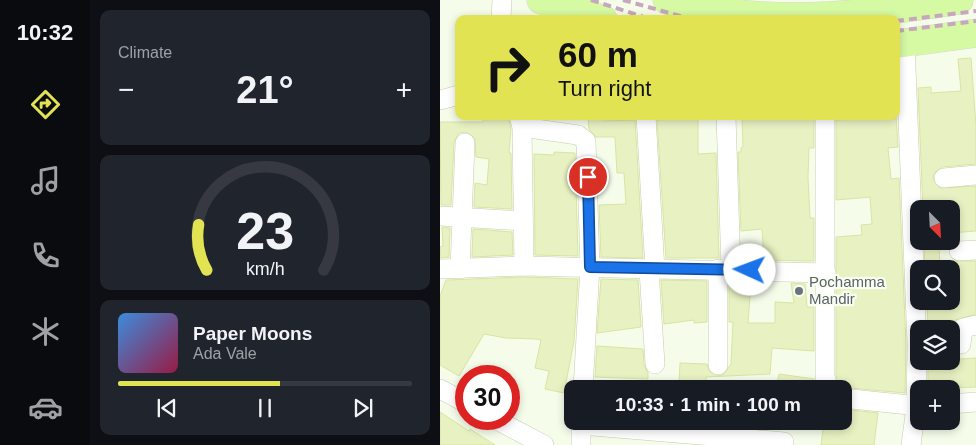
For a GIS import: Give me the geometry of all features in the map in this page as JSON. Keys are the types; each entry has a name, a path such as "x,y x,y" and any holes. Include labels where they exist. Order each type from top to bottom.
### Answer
{"main road":[{"path":"541,0 590,15"},
{"path":"796,15 830,8 887,6 959,0"},
{"path":"672,1 749,15"},
{"path":"900,43 976,34"}],"street":[{"path":"501,15 502,0"},
{"path":"900,43 918,380"},
{"path":"440,100 455,96"},
{"path":"646,120 655,364"},
{"path":"718,365 724,269 726,120"},
{"path":"825,120 826,380"},
{"path":"524,266 520,122 585,138 590,267 584,380"},
{"path":"460,268 465,143"},
{"path":"944,178 976,175"},
{"path":"440,216 524,221"},
{"path":"440,269 524,266 652,270 724,269 826,273"},
{"path":"960,344 963,328 976,325"},
{"path":"440,389 455,397"},
{"path":"852,399 910,406"},
{"path":"960,403 976,402"},
{"path":"516,430 544,445"},
{"path":"581,430 581,445"},
{"path":"656,430 784,442"},
{"path":"911,445 914,430"}],"building":[{"path":"971,58 976,126 976,164 942,167 934,173 933,179 940,188 976,186 976,231 960,232 960,200 923,200 918,88 931,87 931,93 961,91 958,59"},
{"path":"483,120 509,120 511,129 509,153 511,153 512,209 474,207 475,183 487,185 489,159 476,157 475,138 466,132 459,133 454,142 451,205 441,205 440,122 483,122"},
{"path":"588,120 635,120 643,258 601,257 599,205 626,204 624,173 617,173 615,137 596,137 589,129"},
{"path":"657,120 698,120 698,154 716,153 719,258 666,258"},
{"path":"742,120 814,120 814,148 809,148 808,177 810,218 814,218 814,261 764,260 762,229 741,231 738,152 741,152 743,147"},
{"path":"836,120 896,120 898,147 888,148 891,179 899,178 906,345 905,393 852,388 852,380 837,380 836,375 836,237 862,235 861,225 872,224 870,197 836,200"},
{"path":"554,152 575,153 578,256 535,255 534,154 554,155"},
{"path":"442,227 450,228 449,257 440,258 440,247 443,246"},
{"path":"473,229 512,232 513,255 472,257"},
{"path":"924,250 939,250 940,260 925,260"},
{"path":"960,261 976,261 976,314 955,320 928,320 927,310 960,310"},
{"path":"524,277 578,279 574,341 566,380 564,380 564,393 545,389 549,371 535,368 541,340 506,338 484,334 466,365 455,365 455,374 440,365 440,296 446,280"},
{"path":"601,279 638,280 641,327 597,333"},
{"path":"661,280 707,281 707,322 694,323 694,320 664,324"},
{"path":"729,282 751,283 748,323 775,323 775,302 794,303 791,283 805,284 807,307 814,307 814,351 772,348 770,374 706,377 706,380 679,380 680,363 707,364 709,371 718,376 724,374 731,364 733,322 729,322"},
{"path":"597,346 643,349 644,365 648,373 648,379 595,377"},
{"path":"976,358 976,387 960,388 960,380 928,380 928,370 960,370 960,359"},
{"path":"779,374 814,380 778,380"},
{"path":"852,410 878,413 874,445 821,445 823,430 852,430"},
{"path":"440,412 455,422 455,430 472,430 495,445 440,445"}],"railway":[{"path":"591,0 638,15"},
{"path":"623,0 677,15"},
{"path":"900,20 976,11"},
{"path":"900,30 976,21"}],"place":[{"name":"Pochamma Mandir","path":"799,291"}],"route":[{"path":"588,177 590,267 655,270 750,270"}]}
